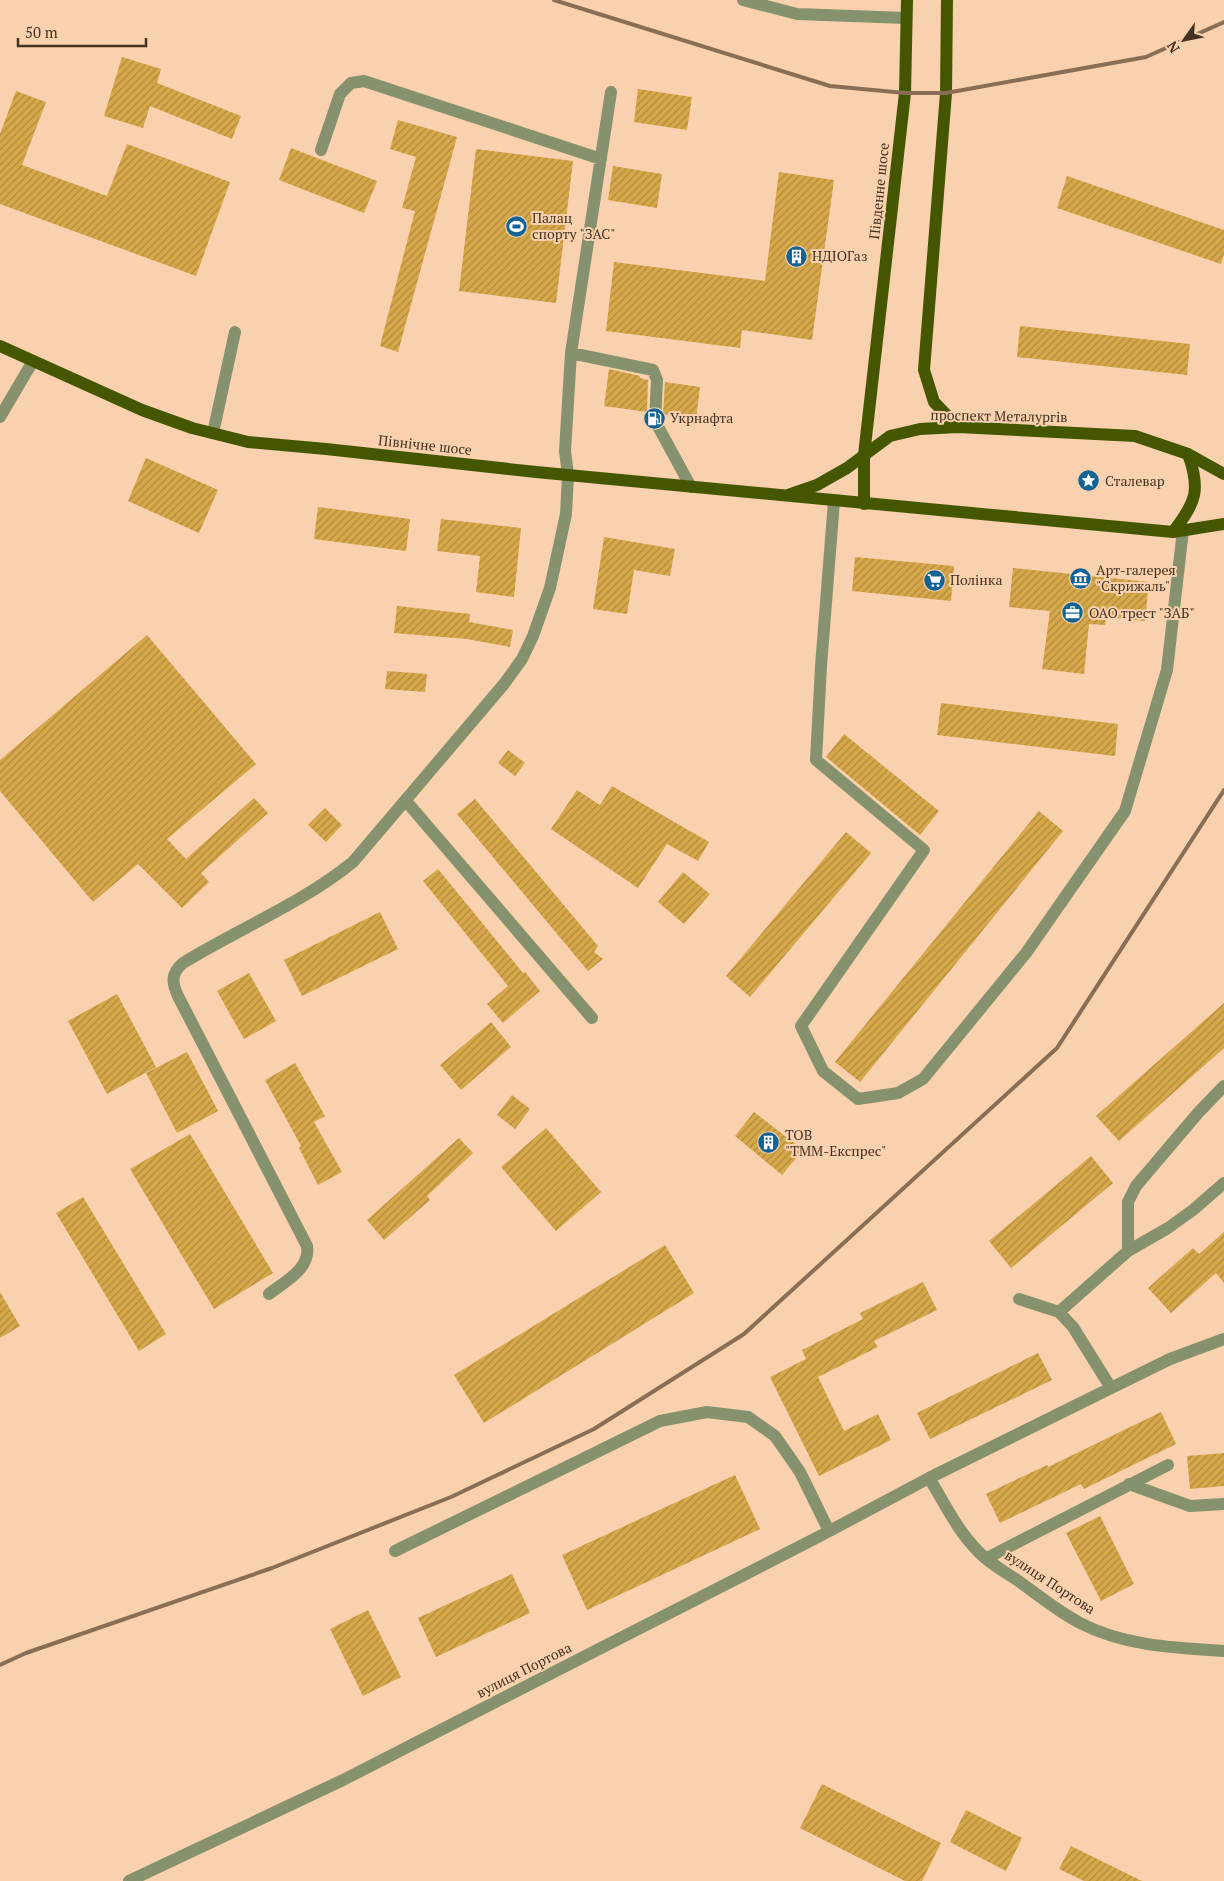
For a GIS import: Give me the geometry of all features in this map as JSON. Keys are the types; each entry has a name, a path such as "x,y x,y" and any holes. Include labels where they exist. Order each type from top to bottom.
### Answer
{"main road":[{"name":"Південне шосе","path":"864,504 864,456 905,93 907,0"},
{"path":"948,0 946,93 924,370 934,402 958,427"},
{"name":"Північне шосе","path":"0,346 142,410 192,428 248,442 864,504"},
{"name":"проспект Металургів","path":"783,496 816,485 847,468 890,436 920,429 958,427 1135,436 1188,454 1224,474"},
{"path":"1178,531 1188,513 1196,486 1194,470 1188,454"},
{"path":"864,504 1178,531 1224,524"}],"street":[{"path":"743,0 797,14 906,18"},
{"path":"321,150 340,94 352,83 364,81 600,159"},
{"path":"269,1294 304,1265 307,1257 307,1246 179,998 174,982 174,974 176,969 192,958 328,882 353,862 504,684 522,659 533,636 550,588 566,514 568,475 565,451 571,353 611,92"},
{"path":"213,433 236,332"},
{"path":"571,353 654,370 657,380 655,421 691,487"},
{"path":"0,417 33,361"},
{"path":"834,501 821,666 816,760 924,850 801,1026 823,1071 858,1099 898,1093 923,1079 1026,953 1125,811 1167,670 1178,531"},
{"path":"406,801 592,1018"},
{"path":"1128,1251 1128,1202 1136,1186 1198,1113 1224,1086"},
{"path":"1059,1312 1128,1251 1168,1228 1194,1210 1224,1183"},
{"path":"1019,1299 1059,1312 1073,1327 1111,1388"},
{"name":"вулиця Портова","path":"129,1881 343,1780 929,1478 1170,1359 1224,1339"},
{"path":"395,1551 660,1422 707,1412 748,1417 775,1436 800,1472 829,1531"},
{"path":"987,1558 1168,1465"},
{"name":"вулиця Портова","path":"929,1478 976,1550 1080,1623 1108,1635 1137,1643 1224,1652"},
{"path":"1129,1484 1190,1506 1224,1504"}],"building":[{"path":"122,57 161,69 157,83 241,116 232,139 150,106 143,128 104,116"},
{"path":"638,89 692,97 687,130 634,122"},
{"path":"16,91 46,102 22,165 107,196 127,144 230,182 196,276 0,204 0,134"},
{"path":"398,120 457,137 398,352 380,346 415,211 402,208 416,157 390,149"},
{"path":"291,148 377,181 364,213 279,180"},
{"name":"Палац спорту \"ЗАС\"","path":"476,149 573,161 556,303 459,291"},
{"path":"613,166 662,174 657,208 608,200"},
{"path":"779,172 834,180 812,340 742,330 740,348 606,331 614,262 765,281"},
{"path":"1067,176 1224,230 1224,254 1221,264 1057,208"},
{"path":"1020,326 1190,344 1187,375 1017,357"},
{"path":"609,369 640,376 640,378 648,380 647,412 604,406"},
{"path":"665,382 700,387 696,419 663,414"},
{"path":"146,458 218,490 199,533 128,501"},
{"path":"318,507 410,519 406,551 314,539"},
{"path":"441,519 521,528 514,597 476,592 480,556 437,551"},
{"path":"604,537 675,549 670,576 634,570 627,614 593,609"},
{"path":"855,557 954,566 951,601 852,591"},
{"path":"1013,568 1149,582 1145,621 1106,617 1105,625 1089,624 1084,674 1042,669 1050,611 1009,607"},
{"path":"397,606 470,614 469,622 513,630 510,647 467,639 394,633"},
{"path":"147,635 256,764 167,839 186,859 254,798 268,813 201,873 209,882 182,908 138,864 93,902 0,791 0,760"},
{"path":"387,671 427,674 425,692 385,689"},
{"path":"941,703 1118,724 1115,756 937,735"},
{"path":"844,734 939,811 920,835 826,757"},
{"path":"508,750 525,763 515,776 498,763"},
{"path":"612,786 709,842 698,861 667,844 638,888 551,829 577,790 600,805"},
{"path":"475,799 598,946 594,952 603,959 588,971 457,814"},
{"path":"325,808 342,825 326,842 308,825"},
{"path":"1039,811 1063,831 860,1082 835,1062"},
{"path":"846,832 871,853 750,997 726,976"},
{"path":"438,869 540,991 503,1023 487,1004 508,986 423,881"},
{"path":"683,872 710,894 684,924 658,902"},
{"path":"380,912 398,949 302,996 284,960"},
{"path":"249,973 276,1021 244,1039 217,991"},
{"path":"117,994 156,1067 107,1094 68,1021"},
{"path":"1224,1003 1224,1048 1119,1141 1096,1116"},
{"path":"491,1022 511,1047 461,1090 440,1065"},
{"path":"187,1052 218,1111 177,1133 146,1073"},
{"path":"295,1063 325,1116 314,1122 342,1172 318,1185 299,1148 301,1146 265,1080"},
{"path":"512,1095 530,1109 515,1129 497,1115"},
{"name":"ТОВ \"ТММ-Експрес\"","path":"754,1112 803,1150 782,1175 735,1136"},
{"path":"546,1128 601,1192 556,1231 501,1167"},
{"path":"190,1134 273,1273 214,1309 130,1169"},
{"path":"459,1138 473,1153 427,1196 430,1200 384,1240 367,1220"},
{"path":"1091,1156 1113,1183 1011,1268 989,1241"},
{"path":"83,1197 166,1334 139,1351 56,1213"},
{"path":"1224,1232 1224,1283 1216,1273 1171,1313 1148,1288 1193,1248 1199,1254"},
{"path":"665,1245 694,1293 484,1423 454,1375"},
{"path":"923,1282 937,1310 874,1341 878,1347 818,1377 844,1431 878,1414 891,1440 819,1476 770,1377 806,1359 802,1350 863,1319 860,1313"},
{"path":"0,1292 20,1326 0,1338"},
{"path":"1038,1353 1052,1380 930,1439 917,1413"},
{"path":"1161,1412 1176,1444 1084,1489 1081,1484 1000,1523 986,1494 1047,1465 1048,1467"},
{"path":"1224,1453 1224,1486 1190,1489 1187,1456"},
{"path":"735,1475 760,1529 587,1610 562,1555"},
{"path":"1100,1516 1134,1584 1101,1601 1066,1533"},
{"path":"512,1574 530,1613 436,1657 418,1618"},
{"path":"368,1610 401,1677 363,1696 330,1629"},
{"path":"822,1784 941,1843 922,1881 905,1881 800,1828"},
{"path":"966,1810 1022,1838 1006,1871 950,1842"},
{"path":"1071,1846 1142,1881 1084,1881 1059,1869"}],"railway":[{"path":"554,0 830,86 905,93 946,93 1146,57 1224,22"},
{"path":"0,1665 26,1653 272,1568 451,1497 594,1429 744,1334 1057,1048 1224,790"}],"place":[{"name":"Палац спорту \"ЗАС\"","path":"516,226"},
{"name":"НДІОГаз","path":"796,256"},
{"name":"Укрнафта","path":"654,418"},
{"name":"Сталевар","path":"1089,481"},
{"name":"Арт-галерея \"Скрижаль\"","path":"1080,578"},
{"name":"Полінка","path":"934,580"},
{"name":"ОАО трест \"ЗАБ\"","path":"1073,613"},
{"name":"ТОВ \"ТММ-Експрес\"","path":"769,1143"}]}
